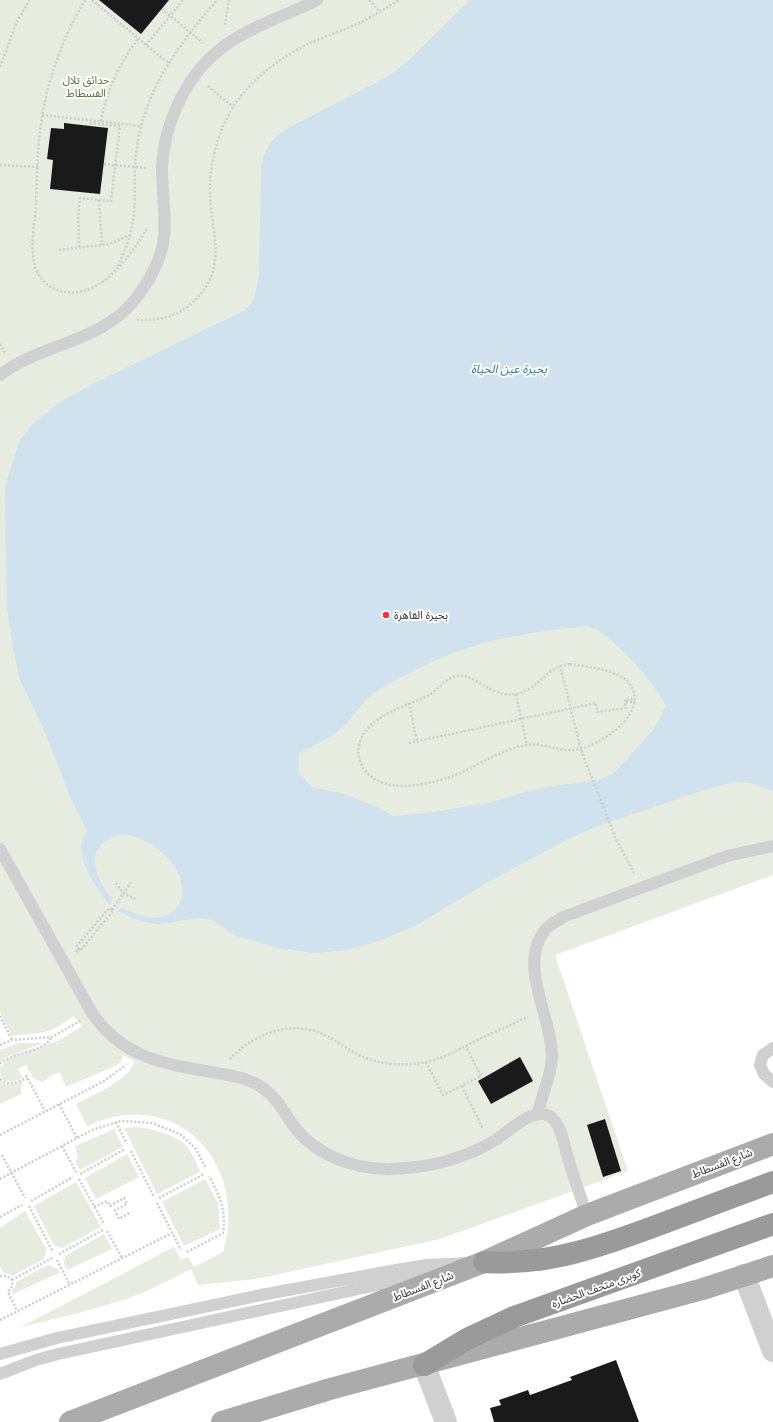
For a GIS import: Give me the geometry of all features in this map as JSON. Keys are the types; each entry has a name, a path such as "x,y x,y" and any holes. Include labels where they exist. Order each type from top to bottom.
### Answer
{"highway":[{"path":"484,1262 507,1264 534,1262 562,1257 612,1242 773,1182"},
{"name":"كوبرى متحف الحضاره","path":"424,1365 467,1339 514,1317 773,1224"}],"main road":[{"name":"شارع الفسطاط","path":"70,1422 484,1262 587,1215 773,1144"},
{"path":"222,1422 330,1389 631,1309 773,1266"}],"street":[{"path":"744,1275 773,1351"},
{"path":"424,1365 446,1422"}],"lane":[{"path":"0,376 13,365 43,351 77,339 117,319 137,297 149,279 158,259 164,238 162,166 164,149 176,109 189,85 208,59 223,47 254,27 298,10 317,0"},
{"path":"538,1114 550,1075 552,1058 550,1039 534,971 534,956 538,941 547,928 563,917 728,856 773,846"},
{"path":"0,849 92,1013 111,1037 133,1052 158,1061 243,1079 263,1088 278,1102 303,1136 314,1146 332,1156 354,1164 387,1169 422,1166 456,1157 490,1143 524,1118 538,1114 549,1116 559,1128 587,1215"},
{"path":"773,1048 763,1055 760,1065 764,1074 773,1082"},
{"path":"0,1354 56,1338 261,1294 420,1266 484,1262"},
{"path":"0,1374 36,1360 58,1354 484,1262"}],"path":[{"path":"0,67 16,24 29,0"},
{"path":"85,0 74,18 57,59 42,115 33,260 40,276 53,288 61,292 79,292 100,283 121,265 149,225"},
{"path":"92,0 168,63"},
{"path":"146,45 183,0"},
{"path":"225,27 229,0"},
{"path":"369,0 380,12"},
{"path":"117,319 148,320 171,316 186,309 202,293 213,276 216,256 210,184 213,165 223,128 234,107 254,83 279,61 304,46 380,12 400,0"},
{"path":"162,9 197,38"},
{"path":"101,121 106,99 114,77 138,39"},
{"path":"206,84 234,107"},
{"path":"42,115 142,126"},
{"path":"79,247 78,215 80,198 111,201 120,126 90,123"},
{"path":"104,164 148,168"},
{"path":"0,165 38,167"},
{"path":"99,200 102,245"},
{"path":"59,250 102,245 130,235"},
{"path":"560,665 581,750 615,837 642,888"},
{"path":"560,665 580,665 622,676 629,683 634,692 635,700 632,711 626,720 606,737 581,750 569,751 537,744 527,745 494,755 437,782 403,786 378,782 370,776 362,766 359,758 358,745 363,735 378,719 409,703 428,696 449,679 456,676 468,677 494,692 516,694 525,692 551,669 560,665"},
{"path":"516,694 527,745"},
{"path":"409,743 596,703 597,712 626,708 625,699 635,700"},
{"path":"409,703 417,742"},
{"path":"112,910 109,908 76,947 80,951 114,911 112,910 132,881"},
{"path":"116,883 123,893 137,900"},
{"path":"219,1073 237,1051 248,1042 260,1035 287,1029 315,1031 370,1060 398,1064 426,1062 466,1047 543,1010"},
{"path":"0,1045 12,1040 52,1037 70,1028 92,1013"},
{"path":"0,1016 12,1040"},
{"path":"0,1064 6,1059 46,1044 52,1037"},
{"path":"426,1062 443,1095 481,1076 466,1047"},
{"path":"0,1135 115,1074 125,1066 133,1052"},
{"path":"0,1079 6,1083 12,1083 27,1076 45,1112"},
{"path":"462,1086 490,1143"},
{"path":"59,1104 77,1138"},
{"path":"0,1179 92,1130 116,1122 136,1121 152,1123 180,1134 196,1149 206,1168"},
{"path":"116,1122 127,1144"},
{"path":"62,1146 76,1172"},
{"path":"80,1174 125,1149"},
{"path":"131,1151 154,1196"},
{"path":"2,1155 24,1198"},
{"path":"159,1198 204,1174"},
{"path":"187,1252 223,1233 225,1217 222,1202 209,1176"},
{"path":"30,1201 74,1177"},
{"path":"79,1179 104,1224"},
{"path":"94,1207 107,1201 110,1206 124,1198 127,1204 115,1210 119,1219 131,1212"},
{"path":"157,1203 181,1250"},
{"path":"0,1217 22,1205"},
{"path":"29,1206 53,1252"},
{"path":"59,1254 103,1230"},
{"path":"107,1231 122,1258"},
{"path":"0,1320 172,1232"},
{"path":"12,1280 52,1258"},
{"path":"57,1260 70,1285"},
{"path":"0,1276 7,1276 12,1280"},
{"path":"12,1280 12,1287 8,1292 18,1311"}],"green space":[{"name":"بحيرة القاهرة","path":"0,0 773,0 773,875 555,955 628,1171 440,1239 256,1279 198,1285 191,1269 129,1298 89,1310 21,1327 174,1247 181,1260 188,1257 194,1267 223,1252 229,1219 226,1189 215,1162 198,1140 176,1124 149,1115 119,1116 87,1126 76,1104 110,1087 131,1069 135,1061 123,1055 121,1062 117,1065 66,1087 60,1072 49,1076 49,1078 42,1082 33,1078 26,1065 18,1069 23,1078 18,1080 10,1082 4,1080 0,1074 0,1068 8,1059 62,1039 82,1026 74,1016 51,1030 12,1036 0,1013"},
{"path":"19,1043 44,1043 6,1057 0,1062 0,1050"},
{"path":"24,1081 21,1087 21,1094 0,1104 0,1082 8,1085"},
{"path":"137,1127 158,1131 172,1136 185,1144 191,1152 200,1172 157,1194 124,1128"},
{"path":"114,1129 123,1147 80,1170 75,1162 78,1158 75,1146"},
{"path":"127,1154 139,1177 96,1199 85,1178"},
{"path":"205,1179 218,1203 220,1229 184,1246 162,1202"},
{"path":"76,1182 101,1227 62,1248 54,1245 34,1206"},
{"path":"25,1211 46,1249 44,1259 12,1276 3,1272 0,1266 0,1228"},
{"path":"104,1234 112,1249 67,1270 64,1264 65,1256"},
{"path":"48,1265 58,1269 59,1273 13,1294 12,1290 15,1288 16,1282"}],"water":[{"name":"بحيرة عين الحياة","path":"470,0 773,0 773,791 751,783 735,782 704,790 603,824 570,838 490,881 417,925 379,941 347,950 314,953 278,948 234,935 213,920 198,918 159,924 140,921 118,911 121,907 143,916 160,917 173,912 180,901 182,888 178,872 167,857 149,843 138,838 125,835 117,836 106,841 99,847 96,855 95,864 97,874 101,883 113,899 109,904 87,869 81,848 87,831 71,799 43,728 20,680 14,654 7,607 6,483 20,440 34,423 57,404 91,385 245,310 253,301 259,277 261,169 264,155 269,145 277,136 288,128 387,77 409,60","holes":["586,626 600,632 618,646 646,677 666,706 654,729 614,773 600,780 528,791 492,802 434,812 393,816 375,806 341,793 314,788 299,774 299,753 337,732 348,722 363,702 370,696 414,671 456,652 496,640"]}],"building":[{"path":"99,0 169,0 141,34"},
{"path":"64,123 108,128 100,194 50,189 53,160 47,159 51,128 64,129"},
{"path":"520,1057 533,1081 491,1104 478,1081"},
{"path":"605,1119 621,1171 603,1177 587,1125"},
{"path":"616,1360 639,1422 494,1422 490,1408 501,1405 499,1400 528,1390 530,1395 572,1380 570,1377"}],"place":[{"name":"بحيرة القاهرة","path":"386,615"}],"park label":[{"name":"حدائق تلال الفسطاط","path":"86,86"}]}
